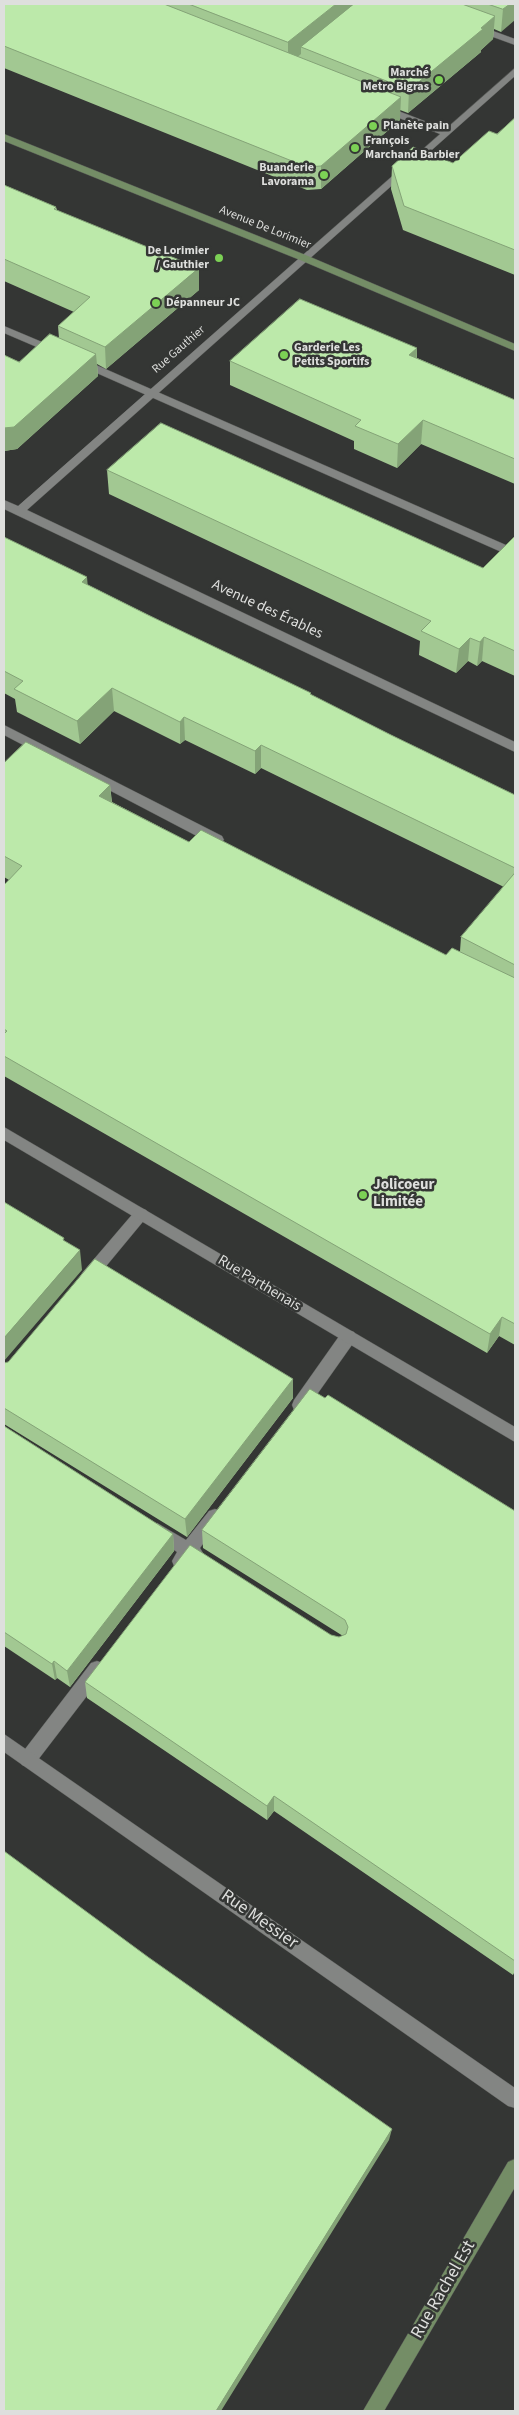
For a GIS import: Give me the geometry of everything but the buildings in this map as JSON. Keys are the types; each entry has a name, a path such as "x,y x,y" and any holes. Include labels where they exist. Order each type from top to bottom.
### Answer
{"main road":[{"name":"Avenue De Lorimier","path":"4,137 304,258 515,348"},
{"name":"Rue Rachel Est","path":"373,2411 515,2169"}],"street":[{"path":"465,23 515,42"},
{"name":"Rue Gauthier","path":"19,511 515,71"},
{"path":"370,103 444,132"},
{"path":"4,329 515,554"},
{"name":"Avenue des Érables","path":"4,504 515,747"},
{"path":"4,730 233,849"},
{"name":"Rue Parthenais","path":"4,1133 515,1435"},
{"path":"75,1292 140,1214"},
{"path":"290,1418 325,1372 348,1337"},
{"path":"170,1573 224,1504"},
{"path":"146,1524 213,1566"},
{"path":"28,1759 105,1658"},
{"name":"Rue Messier","path":"4,1742 515,2099"}],"place":[{"name":"Marché Metro Bigras","path":"439,80"},
{"name":"Planète pain","path":"373,126"},
{"name":"François Marchand Barbier","path":"355,148"},
{"name":"Buanderie Lavorama","path":"324,175"},
{"name":"De Lorimier / Gauthier","path":"219,258"},
{"name":"Dépanneur JC","path":"156,303"},
{"name":"Garderie Les Petits Sportifs","path":"284,355"},
{"name":"Jolicoeur Limitée","path":"363,1195"}]}
